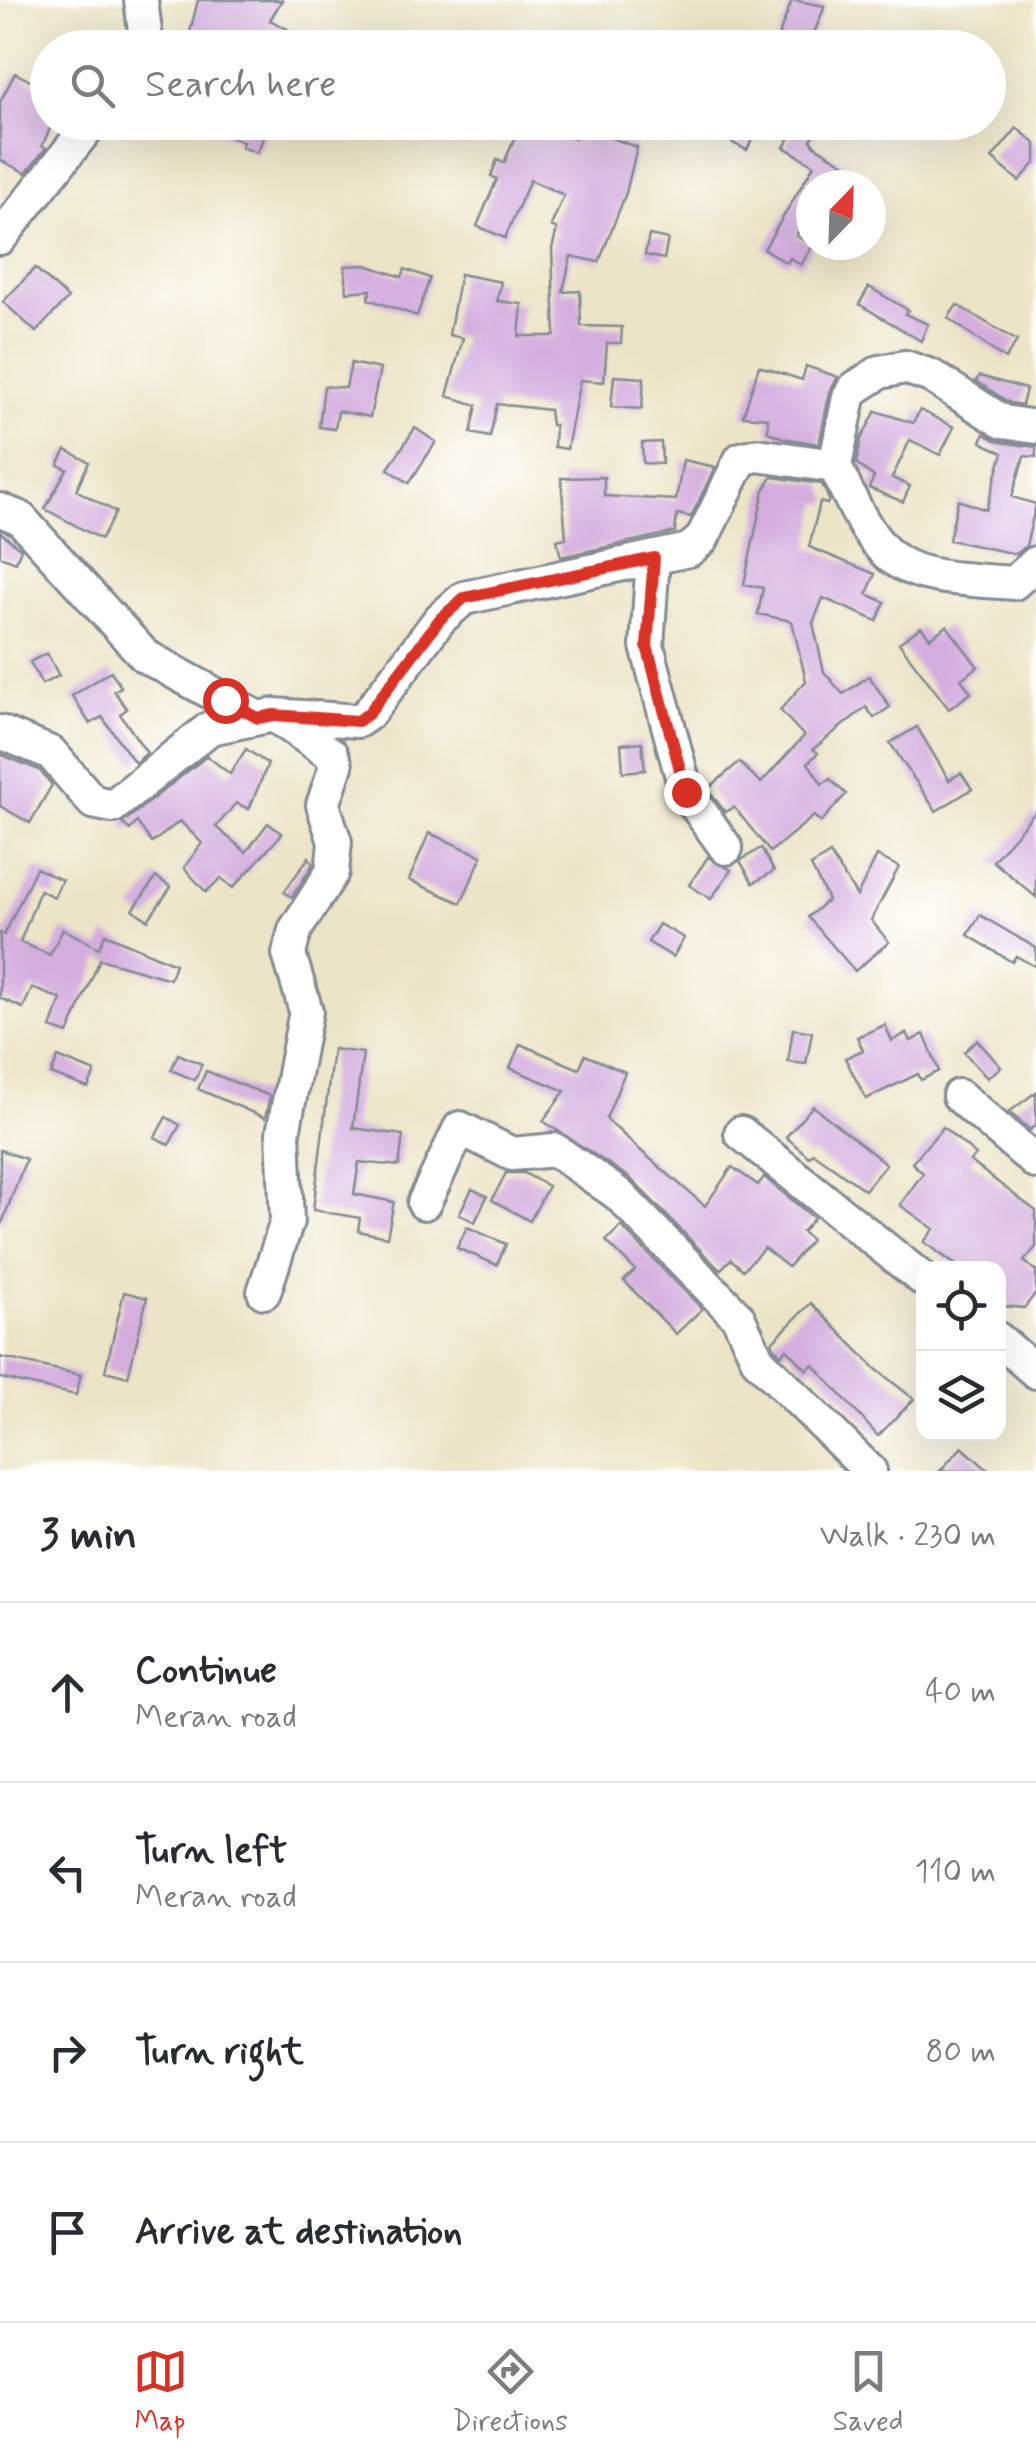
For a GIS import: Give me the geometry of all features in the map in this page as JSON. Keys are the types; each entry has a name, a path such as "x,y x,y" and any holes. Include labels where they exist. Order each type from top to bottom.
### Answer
{"street":[{"path":"141,0 145,30"},
{"path":"0,238 78,140"},
{"path":"1036,427 1004,422 931,376 905,367 880,372 855,388 849,397 835,466 864,530 903,568 927,577 1014,583 1036,562"},
{"path":"0,732 51,753 93,802 113,806 210,728 266,717 358,721 368,714 440,619 464,598 689,550 702,539 741,459 756,455 835,466"},
{"path":"0,510 20,518 145,656 331,754 336,766 324,805 335,842 332,872 296,930 289,954 306,1010 283,1134 287,1222 264,1292"},
{"path":"654,558 647,646 686,792 726,848"},
{"path":"959,1096 1036,1162"},
{"path":"424,1202 460,1128 512,1154 555,1150 618,1194 738,1317 758,1360 870,1471"},
{"path":"741,1133 916,1274"},
{"path":"1006,1346 1036,1372"}],"building":[{"path":"198,0 282,0 270,20 289,30 190,30"},
{"path":"792,0 825,6 815,30 781,30"},
{"path":"15,73 30,81 30,140 45,140 42,146 46,148 26,173 0,160 0,102"},
{"path":"1017,128 1036,144 1036,162 1019,181 992,158"},
{"path":"238,140 262,140 257,153 241,147 243,142"},
{"path":"514,140 617,140 637,147 626,193 599,262 571,256 563,292 580,291 581,326 622,327 621,343 607,343 604,382 580,380 567,449 554,447 555,425 551,425 549,410 497,404 490,437 471,433 477,405 447,396 463,338 449,335 460,274 501,282 497,301 522,304 519,336 555,336 552,249 557,229 551,226 564,195 530,180 505,238 477,226 497,179 491,176 497,160 504,163"},
{"path":"727,140 752,140 747,150"},
{"path":"788,140 811,140 855,170 811,170 814,165 784,147"},
{"path":"796,195 796,260 804,260 801,265 790,258 787,263 764,249"},
{"path":"649,235 668,239 664,259 645,255"},
{"path":"366,265 402,277 405,269 430,278 417,316 368,299 371,290 347,292 345,266"},
{"path":"35,268 68,298 36,332 3,302"},
{"path":"869,287 908,310 905,314 928,324 921,341 859,304"},
{"path":"957,305 1017,341 1005,359 948,318"},
{"path":"351,363 380,369 370,417 338,411 335,429 319,427 324,386 346,388"},
{"path":"759,366 802,380 806,366 838,377 830,392 819,444 783,438 768,432 768,418 743,416"},
{"path":"614,376 644,378 642,409 611,407"},
{"path":"980,376 1026,389 1022,405 1010,403 976,381"},
{"path":"920,410 954,427 940,455 910,440 892,478 910,486 903,502 869,488 874,477 856,463 861,439 876,411 913,423"},
{"path":"415,428 436,442 409,483 388,469"},
{"path":"984,434 1000,442 1036,447 1036,457 1024,456 1012,497 1036,504 1026,546 1016,554 949,540 958,500 986,510 1003,453 981,442"},
{"path":"661,442 662,464 643,463 642,443"},
{"path":"66,450 89,462 76,490 116,512 101,539 45,509 67,469 58,465"},
{"path":"683,460 715,467 691,517 677,514 675,532 561,557 557,540 566,538 561,478 604,477 604,496 676,500"},
{"path":"772,477 822,484 829,500 827,504 820,502 809,547 875,574 867,594 885,602 877,621 823,598 813,623 824,672 843,694 869,676 890,707 874,718 866,707 813,749 818,753 808,763 822,784 830,779 846,794 821,822 814,816 770,852 734,807 725,812 708,789 739,762 761,783 804,736 780,710 806,681 792,621 758,614 763,588 744,584 764,490"},
{"path":"0,532 21,549 16,562 0,556"},
{"path":"947,626 978,667 961,679 971,693 949,709 899,643 921,627 930,638"},
{"path":"47,653 59,676 42,684 30,662"},
{"path":"111,671 121,687 114,691 127,709 120,714 147,753 135,763 102,717 90,724 72,696"},
{"path":"917,727 949,780 961,773 972,789 936,811 890,743"},
{"path":"642,742 645,770 623,772 621,744"},
{"path":"246,749 268,764 249,809 236,803 216,827 246,852 268,823 282,834 233,888 221,878 206,892 184,868 202,843 180,821 152,843 137,822 130,830 122,823 207,756 230,774"},
{"path":"0,754 39,770 52,785 30,823 0,806"},
{"path":"1036,811 1036,897 993,861"},
{"path":"429,833 482,856 461,903 409,880"},
{"path":"761,848 774,871 753,883 740,861"},
{"path":"830,854 857,896 877,856 899,867 871,920 889,942 855,971 808,917 828,900 811,866"},
{"path":"309,857 313,865 292,897 284,892"},
{"path":"708,857 731,870 711,899 689,885"},
{"path":"36,868 62,880 54,897 40,890 20,942 50,955 63,929 99,948 105,934 175,964 170,979 100,959 68,1034 51,1028 61,999 32,988 23,1008 0,998 0,933 4,935"},
{"path":"156,877 171,887 148,920 133,910"},
{"path":"980,915 1036,948 1036,967 1016,956 1012,962 968,935"},
{"path":"659,924 684,938 673,957 648,942"},
{"path":"885,1025 892,1041 907,1033 911,1041 924,1034 939,1071 921,1080 918,1074 866,1099 845,1058 863,1050 857,1037"},
{"path":"793,1029 812,1032 806,1064 788,1062"},
{"path":"977,1040 1001,1067 987,1078 964,1052"},
{"path":"520,1044 579,1069 585,1055 625,1072 606,1119 640,1150 705,1206 732,1167 758,1185 764,1177 814,1218 802,1232 811,1240 788,1267 764,1248 743,1270 731,1259 720,1270 630,1178 543,1121 565,1091 510,1068"},
{"path":"333,1049 363,1053 353,1128 403,1135 399,1166 359,1162 354,1194 394,1202 387,1237 358,1231 360,1218 313,1210"},
{"path":"178,1054 202,1064 195,1080 171,1070"},
{"path":"58,1057 95,1072 88,1088 51,1074"},
{"path":"206,1071 270,1096 265,1118 198,1089"},
{"path":"1036,1092 1036,1125 1030,1130 1009,1112"},
{"path":"813,1106 886,1164 865,1190 813,1153 809,1157 786,1137"},
{"path":"166,1117 180,1125 169,1145 155,1137"},
{"path":"943,1127 976,1155 970,1161 1036,1211 1036,1247 1024,1261 1036,1271 1036,1293 1024,1308 1006,1306 1006,1261 950,1261 924,1242 934,1229 900,1205 923,1173 912,1163"},
{"path":"0,1150 26,1159 2,1223 0,1223"},
{"path":"506,1173 524,1173 548,1186 530,1221 492,1200"},
{"path":"472,1189 487,1196 475,1222 459,1214"},
{"path":"621,1226 702,1309 676,1334 624,1281 635,1270 606,1241"},
{"path":"467,1227 506,1244 497,1265 457,1248"},
{"path":"124,1292 147,1298 128,1377 105,1371"},
{"path":"811,1303 876,1369 914,1399 878,1436 813,1364 807,1370 787,1349 781,1355 775,1348 772,1342"},
{"path":"0,1357 81,1375 76,1395 0,1378"},
{"path":"962,1447 989,1471 940,1471"}],"route":[{"path":"225,700 258,718 274,715 358,721 368,714 440,619 464,598 654,558 647,646 669,716 686,792"}]}
